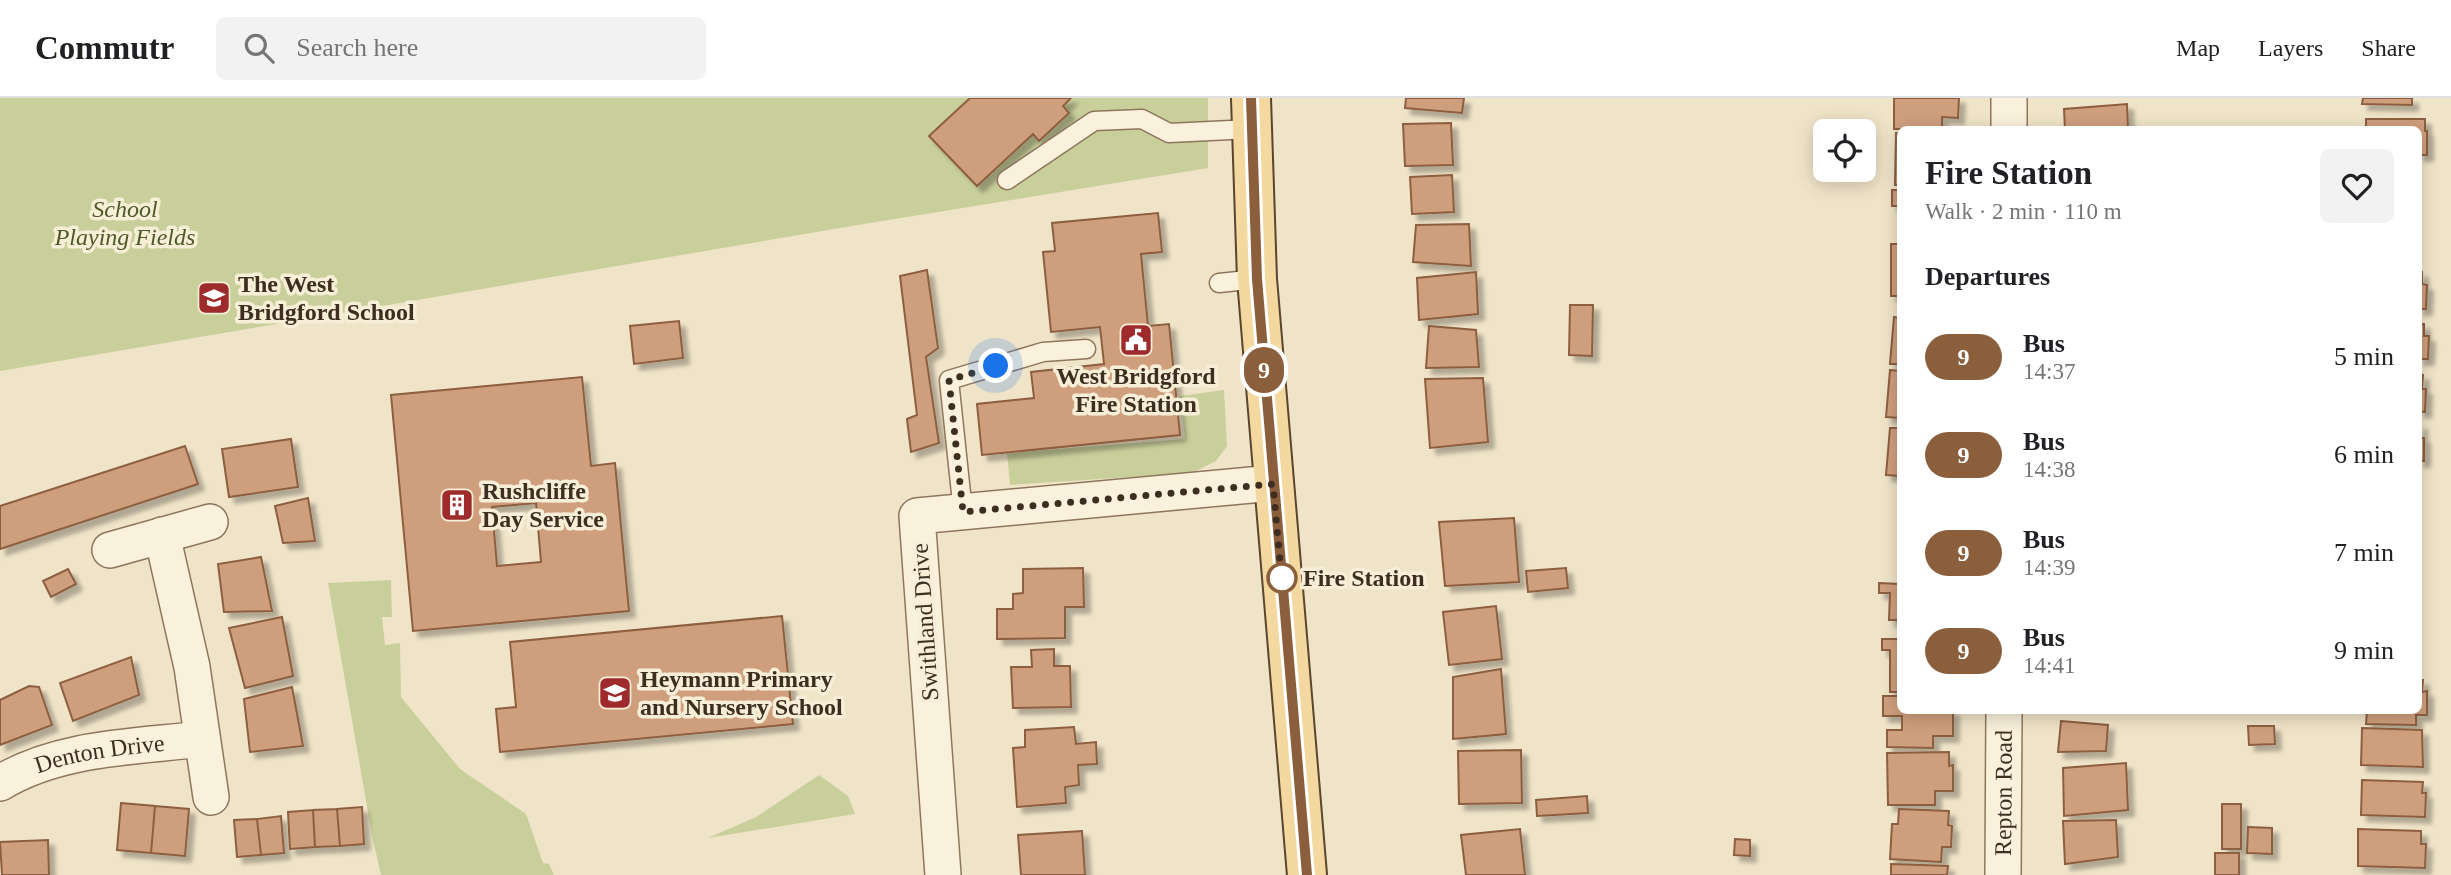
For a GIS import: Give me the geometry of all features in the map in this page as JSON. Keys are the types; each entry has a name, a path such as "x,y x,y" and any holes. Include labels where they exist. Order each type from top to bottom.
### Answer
{"main road":[{"path":"1251,113 1257,279 1307,875"}],"street":[{"path":"2009,98 2009,126"},
{"name":"Swithland Drive","path":"943,875 917,516 1273,484"},
{"path":"110,550 209,522"},
{"path":"162,535 192,667 211,797"},
{"name":"Repton Road","path":"2003,875 2004,714"},
{"name":"Denton Drive","path":"0,783 15,774 82,752 202,739"}],"lane":[{"path":"1007,180 1094,121 1142,119 1169,133 1251,113"},
{"path":"1219,283 1257,279"},
{"path":"963,512 949,380 1043,352 1086,349"}],"green space":[{"name":"School Playing Fields","path":"0,98 1208,98 1208,168 0,371"},
{"path":"1224,390 1227,446 1216,461 1192,473 1010,485 1007,453 1185,439 1180,396"},
{"path":"391,580 392,617 382,617 385,645 400,643 401,697 460,769 526,814 543,863 549,864 554,875 381,875 328,583"},
{"path":"819,775 848,796 855,814 708,838 756,817"}],"building":[{"path":"970,98 1071,98 1063,106 1069,113 1039,141 1033,134 977,186 929,136"},
{"path":"1406,98 1464,98 1462,113 1405,108"},
{"path":"1894,98 1959,98 1958,118 1942,117 1942,126 1897,126 1897,129 1894,129"},
{"path":"2363,98 2412,98 2412,105 2362,104"},
{"path":"2127,104 2128,126 2065,126 2064,109"},
{"path":"2366,119 2425,119 2427,155 2422,155 2422,126 2366,126"},
{"path":"1451,123 1453,165 1405,166 1403,124"},
{"path":"1896,133 1897,133 1897,185"},
{"path":"1452,175 1454,212 1412,214 1410,177"},
{"path":"1892,190 1897,190 1897,206 1892,206"},
{"name":"West Bridgford Fire Station","path":"1158,213 1162,252 1141,254 1148,326 1169,324 1180,435 982,455 977,404 1034,398 1031,372 1104,364 1100,327 1051,332 1043,252 1055,251 1052,223"},
{"path":"1469,224 1471,266 1413,262 1416,225"},
{"path":"1891,244 1897,244 1897,296 1891,296"},
{"path":"927,270 938,348 926,357 939,443 911,452 907,419 917,415 900,276"},
{"path":"1476,272 1478,314 1419,320 1417,278"},
{"path":"2422,284 2427,285 2426,309 2422,309"},
{"path":"1570,305 1593,305 1592,356 1569,355"},
{"path":"1894,317 1897,318 1897,364 1890,364"},
{"path":"679,321 683,358 634,364 630,326"},
{"path":"2422,324 2424,336 2429,336 2428,359 2422,359"},
{"path":"1429,326 1476,330 1479,367 1426,368"},
{"path":"1890,370 1897,371 1897,418 1886,417"},
{"name":"Rushcliffe Day Service","path":"582,377 591,466 615,463 629,611 413,631 391,395","holes":["536,503 541,562 497,566 492,507"]},
{"path":"1483,378 1488,442 1430,448 1425,379"},
{"path":"2422,389 2426,389 2425,412 2422,412"},
{"path":"1890,428 1897,428 1897,476 1886,475"},
{"path":"2422,438 2424,438 2422,461"},
{"path":"291,439 298,487 229,497 222,449"},
{"path":"185,446 198,484 0,549 0,506"},
{"path":"308,498 315,541 283,543 275,506"},
{"path":"1514,518 1519,582 1445,586 1439,522"},
{"path":"261,557 272,611 224,612 218,564"},
{"path":"1083,568 1084,607 1065,607 1065,638 997,639 997,609 1013,609 1013,594 1023,593 1023,569"},
{"path":"1566,568 1568,588 1528,592 1526,571"},
{"path":"68,569 76,584 51,597 43,581"},
{"path":"1879,583 1897,584 1897,620 1889,620 1890,593 1879,593"},
{"path":"1496,606 1502,659 1449,665 1443,612"},
{"path":"782,616 793,724 500,752 496,709 516,707 510,642"},
{"path":"282,617 293,676 245,688 229,628"},
{"path":"1882,639 1897,639 1897,692 1890,692 1890,650 1882,650"},
{"path":"1054,649 1054,666 1070,666 1071,707 1013,708 1011,667 1032,667 1031,650"},
{"path":"131,657 139,695 73,721 60,683"},
{"path":"1501,669 1506,734 1453,739 1453,677"},
{"path":"29,686 39,687 52,725 0,745 0,700"},
{"path":"292,687 303,746 250,752 244,699"},
{"path":"2427,691 2427,715 2416,715 2416,725 2366,724 2367,714 2422,714 2422,692"},
{"path":"1883,696 1897,696 1897,714 1953,714 1953,736 1933,736 1933,748 1887,747 1887,730 1902,730 1902,716 1883,716"},
{"path":"2061,721 2108,725 2106,751 2058,752"},
{"path":"2248,726 2274,726 2275,744 2249,745"},
{"path":"1074,727 1076,744 1096,742 1097,764 1078,765 1079,785 1065,787 1066,803 1017,807 1013,748 1025,747 1025,730"},
{"path":"2362,728 2422,730 2423,767 2361,765"},
{"path":"1521,750 1522,803 1459,804 1458,751"},
{"path":"1949,752 1949,766 1953,765 1953,791 1935,791 1935,805 1888,805 1887,753"},
{"path":"2126,763 2128,810 2064,816 2063,768"},
{"path":"2362,780 2423,782 2422,793 2426,793 2425,817 2361,815"},
{"path":"1587,796 1588,813 1537,816 1536,800"},
{"path":"121,803 155,806 151,853 117,850"},
{"path":"2222,804 2241,804 2241,849 2222,849"},
{"path":"155,806 189,809 185,856 151,853"},
{"path":"362,807 364,844 340,846 337,809"},
{"path":"337,809 340,846 315,847 313,810"},
{"path":"1899,809 1949,811 1948,825 1952,826 1951,847 1942,847 1941,862 1890,859 1892,824 1898,824"},
{"path":"313,810 315,847 290,849 288,812"},
{"path":"281,816 284,853 261,855 257,819"},
{"path":"257,819 261,855 237,857 234,820"},
{"path":"2116,820 2118,857 2065,864 2063,821"},
{"path":"2248,827 2272,828 2272,854 2247,853"},
{"path":"1520,829 1525,875 1466,875 1461,835"},
{"path":"2358,829 2421,831 2421,844 2426,844 2425,868 2358,866"},
{"path":"1082,831 1085,875 1021,875 1018,835"},
{"path":"1735,839 1750,840 1750,856 1734,855"},
{"path":"48,840 49,875 2,875 0,842"},
{"path":"2215,853 2239,853 2239,875 2215,875"},
{"path":"1891,864 1948,866 1947,875 1891,875"}],"bus line":[{"name":"9","path":"1251,98 1257,279 1307,875"}],"place":[{"name":"The West Bridgford School","path":"214,298"},
{"name":"West Bridgford Fire Station","path":"1136,340"},
{"name":"Rushcliffe Day Service","path":"457,505"},
{"name":"Fire Station","path":"1282,578"},
{"name":"Heymann Primary and Nursery School","path":"615,693"}],"route":[{"path":"996,366 949,380 963,512 1273,484 1282,584 1282,578"}]}
